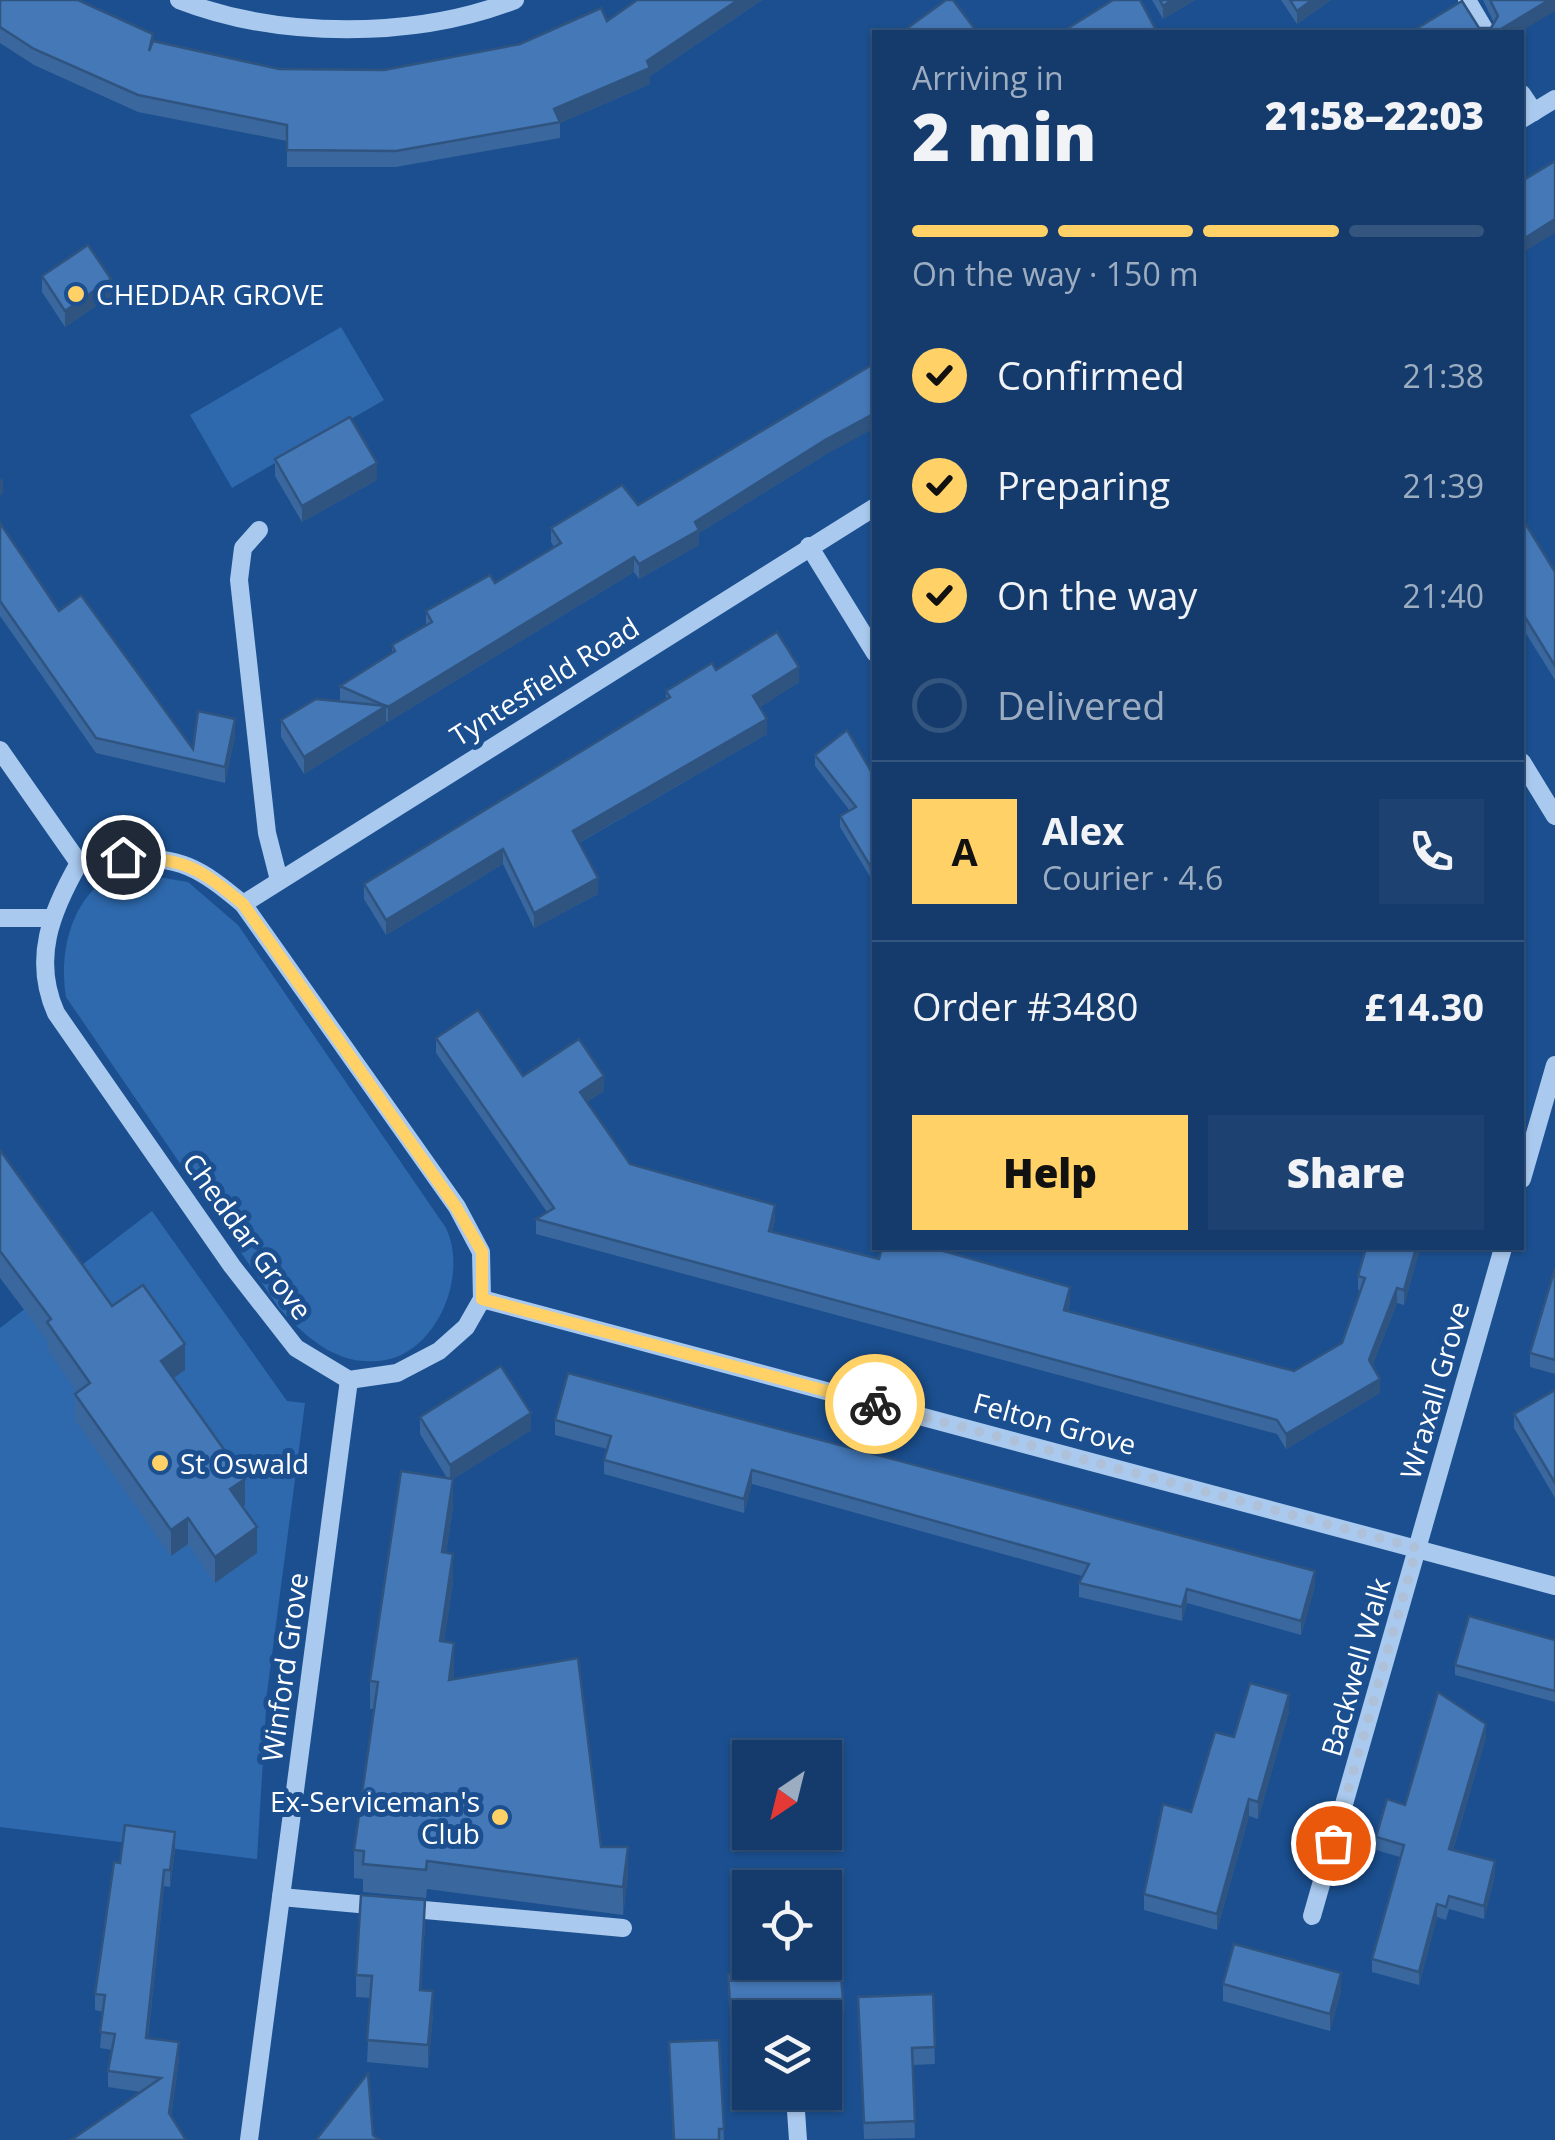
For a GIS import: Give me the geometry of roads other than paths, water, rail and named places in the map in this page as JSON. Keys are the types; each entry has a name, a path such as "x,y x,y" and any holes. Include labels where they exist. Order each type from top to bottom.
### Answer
{"street":[{"path":"179,0 300,30 400,28 515,0"},
{"path":"1466,0 1485,30"},
{"path":"1528,116 1555,99"},
{"name":"Tyntesfield Road","path":"243,904 872,509"},
{"path":"259,530 243,548 239,580 267,833 280,880"},
{"path":"810,546 872,648"},
{"path":"0,750 79,864 123,857 170,857 205,872 243,904 456,1207 482,1252 482,1299 466,1328 439,1351 397,1373 349,1380"},
{"path":"1524,765 1555,816"},
{"name":"Cheddar Grove","path":"79,864 52,918 43,984 56,1012 232,1266 296,1348 349,1380"},
{"path":"0,918 52,918"},
{"path":"1524,1172 1555,1065"},
{"name":"Wraxall Grove","path":"1417,1548 1502,1250"},
{"name":"Felton Grove","path":"482,1299 1555,1586"},
{"name":"Winford Grove","path":"249,2140 349,1380"},
{"name":"Backwell Walk","path":"1312,1916 1417,1548"},
{"path":"281,1897 624,1928"},
{"path":"796,2111 798,2140"}],"place":[{"name":"CHEDDAR GROVE","path":"76,294"},
{"name":"St Oswald","path":"160,1463"},
{"name":"Ex-Serviceman's Club","path":"500,1817"}]}
